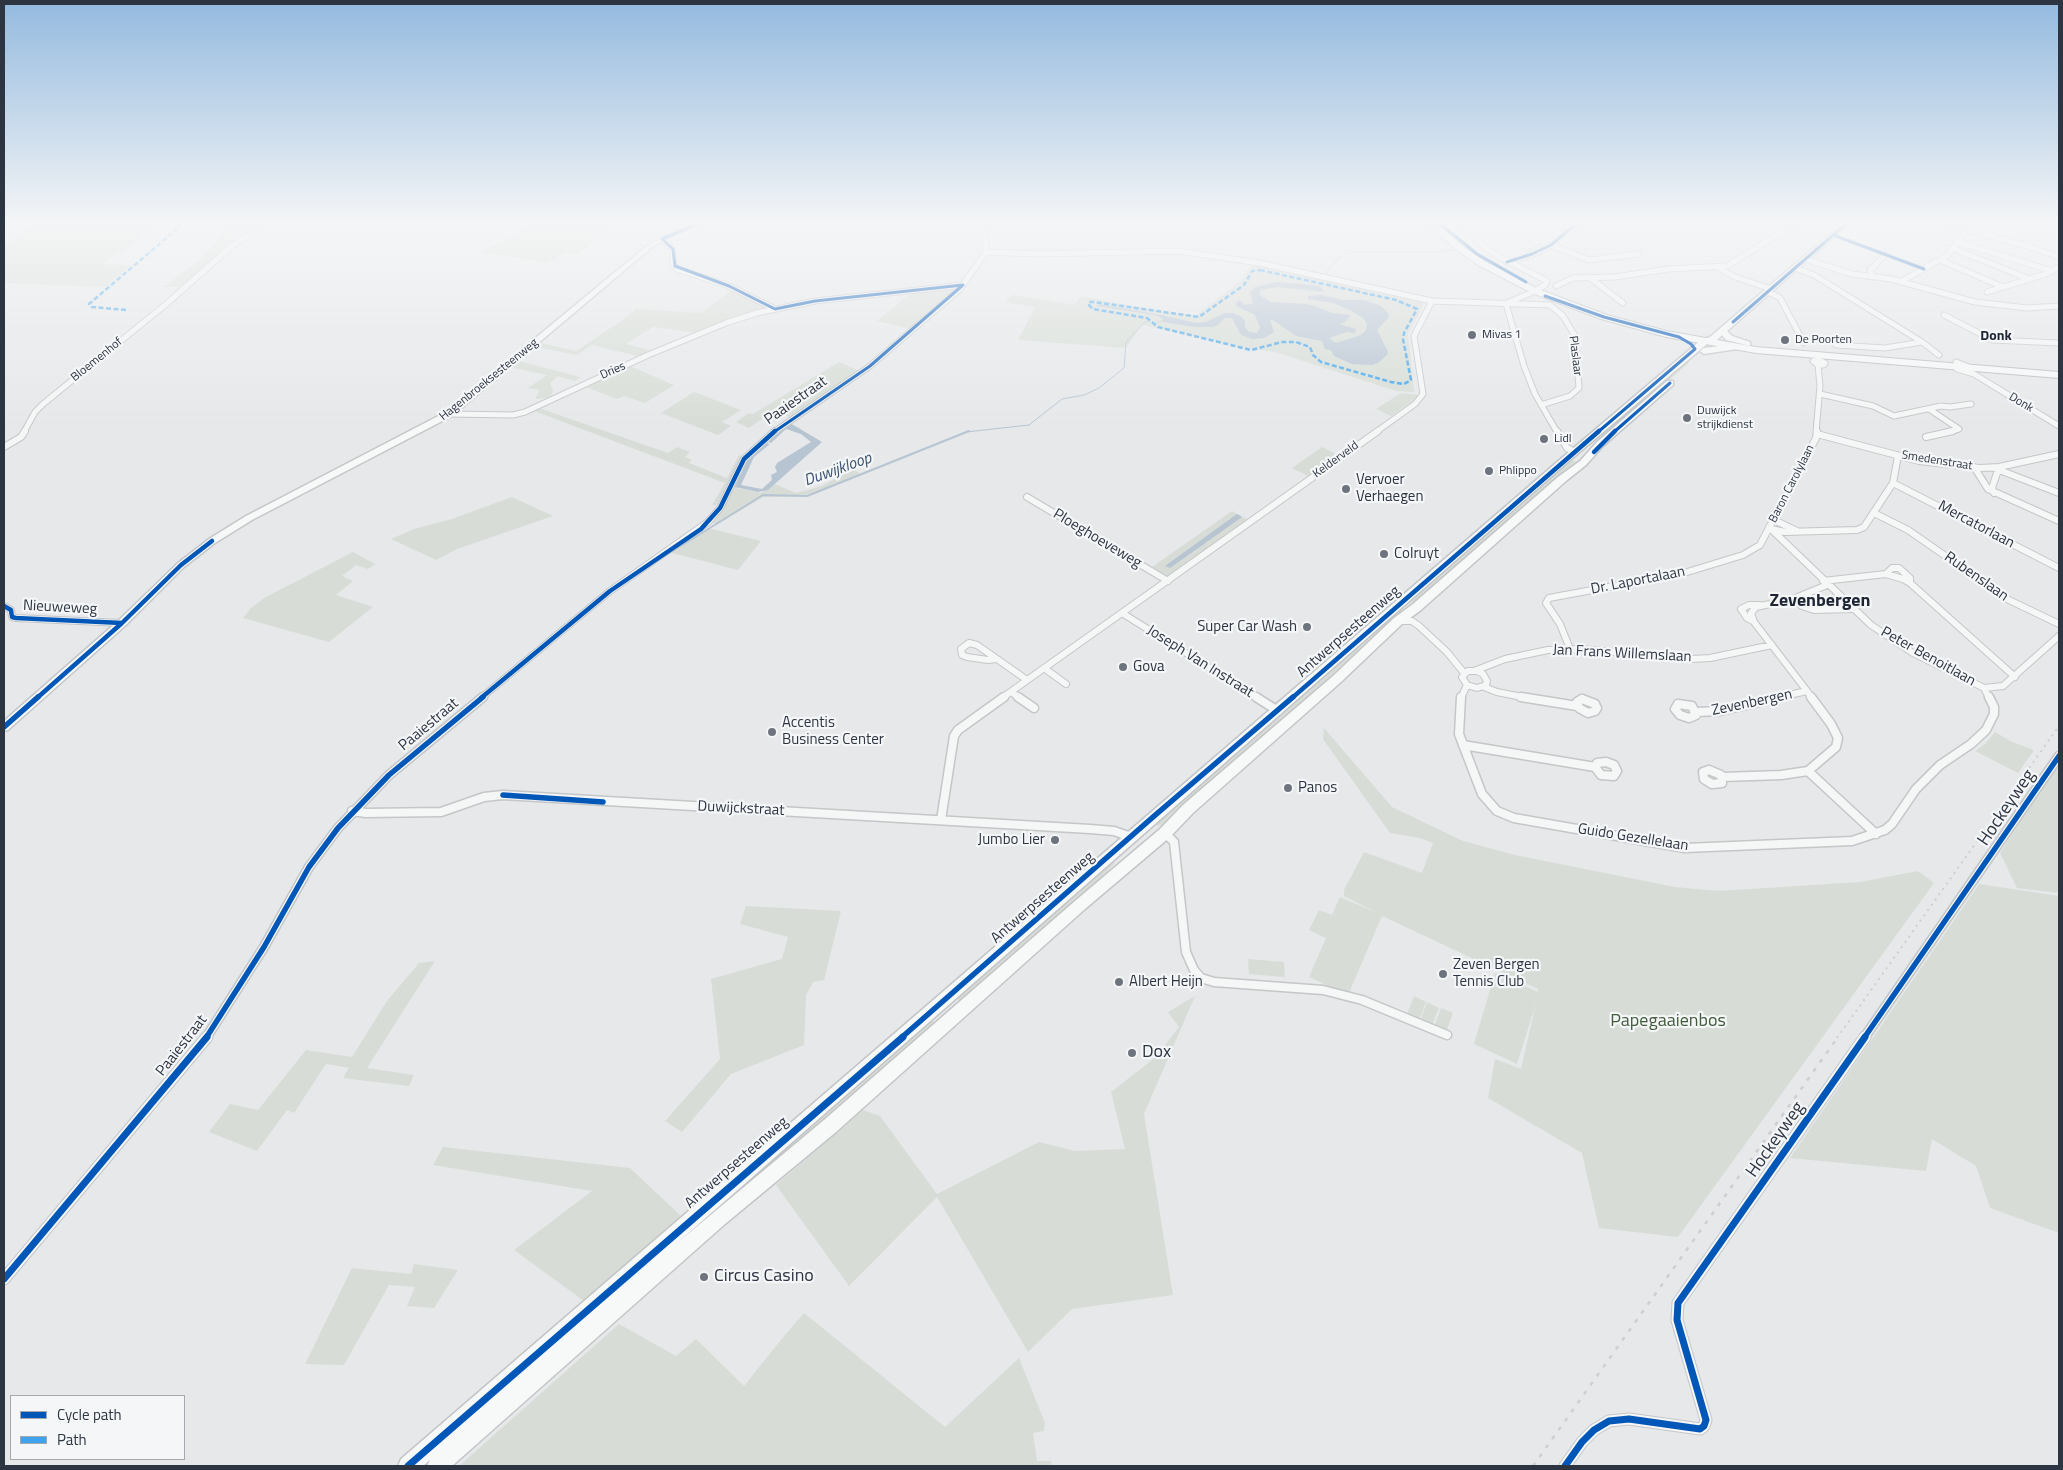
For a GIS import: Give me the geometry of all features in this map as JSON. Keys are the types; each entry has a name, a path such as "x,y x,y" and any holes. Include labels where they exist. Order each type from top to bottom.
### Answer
{"highway":[{"path":"1538,291 1612,320 1678,337 1702,347 1747,344 2059,371"},
{"path":"1539,291 1620,317 1702,347 1734,347 1976,370 2059,375"}],"main road":[{"name":"Antwerpsesteenweg","path":"437,1466 719,1218 830,1126 941,1029 1562,479 1583,463 1630,412 1702,347"},
{"name":"Antwerpsesteenweg","path":"408,1466 1572,454 1630,412 1702,347"},
{"path":"1572,454 1579,456 1583,463"},
{"path":"1153,817 1147,830 1152,835 1163,834"},
{"path":"1080,904 1107,873 1137,848 1137,842 1131,837"},
{"path":"954,991 952,998 956,1004 967,1006"},
{"path":"927,1015 938,1015 943,1022 941,1029"}],"street":[{"name":"Bloemenhof","path":"4,448 21,437 35,412 43,404 181,291"},
{"name":"Hagenbroeksesteenweg","path":"4,727 122,623 181,565 232,529 449,414 597,291"},
{"path":"738,291 775,309"},
{"name":"Dries","path":"449,414 521,414 653,353 734,320 816,301 912,291"},
{"name":"Paaiestraat","path":"4,1279 198,1049 264,946 309,867 352,811 389,775 610,591 701,529 720,508 744,459 753,449 783,424 870,366 958,291"},
{"name":"Plaslaar","path":"1385,291 1432,301 1553,306 1563,316 1575,336 1579,388 1570,396 1541,405"},
{"name":"Plaslaar","path":"1506,304 1536,291"},
{"path":"1607,291 1623,302"},
{"path":"1769,291 1780,298 1804,343"},
{"name":"Antwerpsesteenweg","path":"1702,347 1769,291"},
{"path":"1839,291 1922,342 1939,355"},
{"path":"1931,291 1989,304 2027,308 2059,306"},
{"path":"1987,292 1991,291"},
{"name":"Kelderveld","path":"1168,581 1415,404 1423,394 1423,386 1414,336 1432,301"},
{"path":"1506,304 1530,383 1541,405 1572,454"},
{"path":"1944,315 1992,340 2059,343"},
{"path":"1722,331 1729,338 1747,344"},
{"path":"1836,345 1885,348 1922,342"},
{"name":"Donk","path":"1956,362 1976,370 1983,380"},
{"name":"Baron Carolylaan","path":"1818,365 1816,368 1820,394 1817,434 1770,528 1825,583"},
{"name":"Donk","path":"1945,366 1966,370 2059,426"},
{"path":"1820,394 1873,406 1891,415 1972,404"},
{"path":"1926,437 1959,429 1929,409"},
{"name":"Smedenstraat","path":"1817,434 1930,463 1996,469 2059,454"},
{"path":"1770,528 1780,532 1798,532 1860,529 1864,527 1893,483 1898,456"},
{"path":"1974,467 1988,490 2059,521"},
{"path":"1994,493 1992,488 1996,469 2059,493"},
{"name":"Mercatorlaan","path":"1893,483 2059,568"},
{"name":"Ploeghoeveweg","path":"1027,496 1168,581"},
{"name":"Rubenslaan","path":"1872,515 1908,530 2008,600 2059,624"},
{"path":"1774,520 1798,532"},
{"name":"Dr. Laportalaan","path":"1570,649 1560,624 1546,603 1549,598 1684,573 1756,549 1770,528"},
{"name":"Baron Carolylaan","path":"1764,539 1780,539"},
{"name":"Zevenbergen","path":"1808,772 1836,747 1838,738 1832,724 1754,622 1747,618 1741,609 1749,605 1762,606 1793,599 1825,583 1886,574 1910,584 2015,677"},
{"path":"941,820 954,736 1044,668 1168,581"},
{"name":"Peter Benoitlaan","path":"1825,583 1852,609 1883,634 1913,653 1984,688"},
{"path":"1793,599 1802,606 1814,610 1852,609"},
{"name":"Nieuweweg","path":"4,606 11,610 12,617 16,618 122,623"},
{"path":"1754,622 1751,613 1753,609 1762,606"},
{"name":"Joseph Van Instraat","path":"1122,613 1278,711"},
{"path":"1406,618 1435,640 1464,673"},
{"path":"1722,777 1808,772 1876,834 1892,824 1916,789 1940,765 1971,744 1986,730 1994,714 1994,707 1984,688 2003,686 2059,636"},
{"name":"Jan Frans Willemslaan","path":"1474,671 1532,652 1570,649 1692,659 1710,658 1772,645"},
{"path":"996,659 1028,680"},
{"path":"1044,668 1066,684"},
{"path":"1464,673 1474,671 1480,673 1487,679 1484,687"},
{"path":"1464,673 1462,679 1467,685 1474,688 1484,687 1497,692 1577,706"},
{"name":"Guido Gezellelaan","path":"1467,685 1461,696 1459,711 1460,734 1463,744 1485,800 1497,811 1514,818 1685,848 1852,841 1876,834"},
{"name":"Zevenbergen","path":"1696,712 1720,711 1807,691"},
{"path":"1011,692 1034,708"},
{"path":"1463,744 1595,767"},
{"name":"Hockeyweg","path":"1565,1466 1582,1442 1594,1430 1609,1421 1629,1419 1700,1430 1704,1426 1706,1420 1677,1320 1678,1303 1960,902 2059,756"},
{"name":"Duwijckstraat","path":"352,811 366,813 441,812 496,795 1114,830 1131,837"},
{"path":"1163,834 1174,842 1186,952 1194,970 1201,978 1214,982 1323,990 1362,1000 1447,1035"}],"green space":[{"path":"731,291 736,291 770,309 697,333 653,327 626,344 654,351 641,357 592,345 577,355 536,347 541,343 576,351 636,309 701,313"},
{"path":"955,291 911,329 877,321 912,292"},
{"path":"1228,291 1369,291 1423,303 1408,334 1414,392 1396,391 1275,352 1252,349 1142,325 1126,348 1018,340 1035,307 1005,302 1013,295 1074,305 1081,296 1164,312 1196,315"},
{"path":"1704,347 1689,360 1688,364 1636,409 1632,407"},
{"path":"519,361 581,377 575,381 558,376 550,383 553,391 550,398 535,399 540,390 528,388 547,375 514,368"},
{"path":"839,362 860,371 789,417 776,412 767,420 763,418 749,428 736,422 749,413 753,414"},
{"path":"630,366 674,385 645,403 624,396 617,399 586,387"},
{"path":"694,392 741,410 722,422 731,426 718,435 661,413"},
{"path":"1401,393 1418,395 1391,416 1376,409"},
{"path":"539,408 668,453 677,447 690,452 685,457 692,460 689,463 727,478 739,455 743,457 716,505 712,505 725,483 534,411"},
{"path":"1322,447 1338,455 1308,476 1292,468"},
{"path":"752,453 737,488 761,493 775,484 796,493 822,486 853,469 862,475 820,491 796,497 763,497 718,524 712,523 717,517 745,460"},
{"path":"1571,460 1576,462 1415,604 1411,601"},
{"path":"512,497 553,516 457,549 436,560 391,539 414,529 452,519"},
{"path":"1232,511 1248,520 1168,577 1152,567"},
{"path":"708,528 761,541 738,570 672,553"},
{"path":"353,552 375,564 368,569 356,565 342,576 353,581 336,595 373,607 329,642 243,618 251,608 264,598"},
{"path":"1389,620 1393,622 1161,826 1155,825"},
{"name":"Papegaaienbos","path":"1324,728 1392,807 1463,841 1515,855 1675,887 1718,891 1860,882 1918,871 1934,883 1678,1237 1599,1228 1582,1153 1488,1098 1495,1059 1521,1069 1536,1003 1517,1064 1474,1044 1495,973 1538,992 1538,989 1382,916 1348,995 1309,977 1326,938 1309,930 1319,910 1332,915 1340,897 1377,913 1344,896 1344,890 1364,852 1422,873 1433,843 1420,838 1390,833 1323,739"},
{"path":"1995,732 2012,742 2034,750 2018,773 1975,751 1985,744"},
{"path":"2059,762 2059,893 2017,888 2000,853"},
{"path":"1113,861 1115,863 1090,889 962,1001 958,1000 958,996"},
{"path":"1979,884 2059,896 2059,1233 1990,1208 1976,1166 1932,1139 1926,1171 1790,1158"},
{"path":"746,906 841,911 824,980 813,982 806,995 804,1045 731,1074 682,1132 665,1121 720,1059 711,979 782,959 788,937 740,924"},
{"path":"1248,959 1284,962 1285,977 1249,974"},
{"path":"435,961 367,1068 414,1075 409,1086 343,1078 349,1068 326,1064 294,1113 287,1110 257,1151 209,1132 230,1104 258,1110 306,1050 352,1057 387,1001 419,963"},
{"path":"1195,996 1144,1114 1173,1295 1072,1309 1028,1352 937,1197 849,1286 776,1185 863,1110 880,1116 937,1194 1039,1142 1075,1151 1125,1149 1111,1092 1156,1057 1179,1027 1168,1012"},
{"path":"1414,996 1426,1002 1419,1020 1407,1014"},
{"path":"1427,1002 1439,1008 1432,1026 1420,1021"},
{"path":"1441,1008 1453,1013 1446,1032 1434,1027"},
{"path":"930,1021 933,1021 934,1026 433,1466 420,1466"},
{"path":"443,1147 630,1168 681,1216 584,1301 514,1250 592,1191 433,1165"},
{"path":"414,1264 458,1270 434,1308 407,1306 415,1287 389,1285 344,1365 305,1364 352,1268 411,1274"},
{"path":"804,1313 945,1427 1019,1358 1045,1423 1044,1431 1033,1433 1037,1461 1051,1461 1052,1466 459,1466 619,1324 676,1356 696,1339 744,1386"}],"water":[{"path":"1260,291 1260,295 1270,302 1307,304 1332,313 1351,315 1344,323 1339,324 1356,329 1355,333 1347,332 1329,338 1336,343 1361,335 1366,330 1367,324 1364,319 1350,310 1333,303 1308,299 1308,296 1321,295 1343,300 1364,300 1381,306 1388,313 1389,317 1377,330 1388,352 1387,355 1378,363 1371,365 1352,364 1334,356 1331,350 1325,349 1322,341 1296,336 1273,320 1270,320 1274,332 1264,338 1252,339 1241,335 1232,318 1225,318 1213,327 1195,327 1163,322 1162,318 1155,315 1096,306 1099,304 1196,323 1206,322 1225,313 1233,313 1245,320 1245,327 1249,332 1257,333 1260,328 1255,315 1236,306 1236,302 1240,300 1245,305 1253,304 1250,292"},
{"path":"790,423 822,442 768,490 758,492 735,487 748,459 765,443 770,444 754,457 741,485 762,489 772,480 771,475 777,472 775,467 777,463 811,442 801,434 786,429 771,443 767,441"},
{"path":"1237,514 1242,517 1170,568 1165,566"}],"waterway":[{"name":"Duwijkloop","path":"1157,322 1164,321"},
{"name":"Duwijkloop","path":"967,432 1029,425 1062,399 1084,395 1099,388 1124,368 1126,342 1145,322 1149,322"},
{"name":"Duwijkloop","path":"663,557 763,495 807,496 967,432"}],"railway":[{"path":"1837,1038 2059,726"},
{"path":"1533,1466 1838,1037"}],"marked path":[{"path":"105,291 89,304 92,307 126,310"},
{"path":"1236,291 1199,317 1094,302 1089,302 1089,305 1093,309 1147,318 1158,327 1251,350 1282,342 1296,342 1310,347 1313,355 1321,362 1391,382 1404,384 1411,380 1403,339 1404,333 1417,309 1396,300 1353,291"}],"cycle path":[{"path":"738,291 775,309 815,301 911,291"},
{"path":"4,1279 213,1029 264,947 309,867 338,828 362,801 389,775 610,591 701,529 720,508 744,459 753,449 783,424 870,366 957,291"},
{"path":"1733,322 1769,291"},
{"path":"408,1466 1035,922 1153,817 1204,775 1695,349 1691,344 1679,337 1604,317 1545,296"},
{"path":"1594,452 1600,444 1670,383"},
{"path":"4,727 122,623 181,565 212,541"},
{"path":"4,606 11,610 12,617 16,618 122,623"},
{"path":"1565,1466 1582,1442 1594,1430 1609,1421 1629,1419 1700,1429 1704,1426 1706,1420 1677,1320 1678,1303 1960,902 2059,756"},
{"path":"503,795 603,802"}],"place":[{"name":"Mivas 1","path":"1472,335"},
{"name":"De Poorten","path":"1785,340"},
{"name":"Duwijck strijkdienst","path":"1687,418"},
{"name":"Lidl","path":"1544,439"},
{"name":"Phlippo","path":"1489,471"},
{"name":"Vervoer Verhaegen","path":"1346,489"},
{"name":"Colruyt","path":"1384,554"},
{"name":"Super Car Wash","path":"1307,627"},
{"name":"Gova","path":"1123,667"},
{"name":"Accentis Business Center","path":"772,732"},
{"name":"Panos","path":"1288,788"},
{"name":"Jumbo Lier","path":"1055,840"},
{"name":"Zeven Bergen Tennis Club","path":"1443,974"},
{"name":"Albert Heijn","path":"1119,982"},
{"name":"Dox","path":"1132,1053"},
{"name":"Circus Casino","path":"704,1277"}],"district":[{"name":"Donk","path":"1996,337"},
{"name":"Zevenbergen","path":"1820,602"}]}
